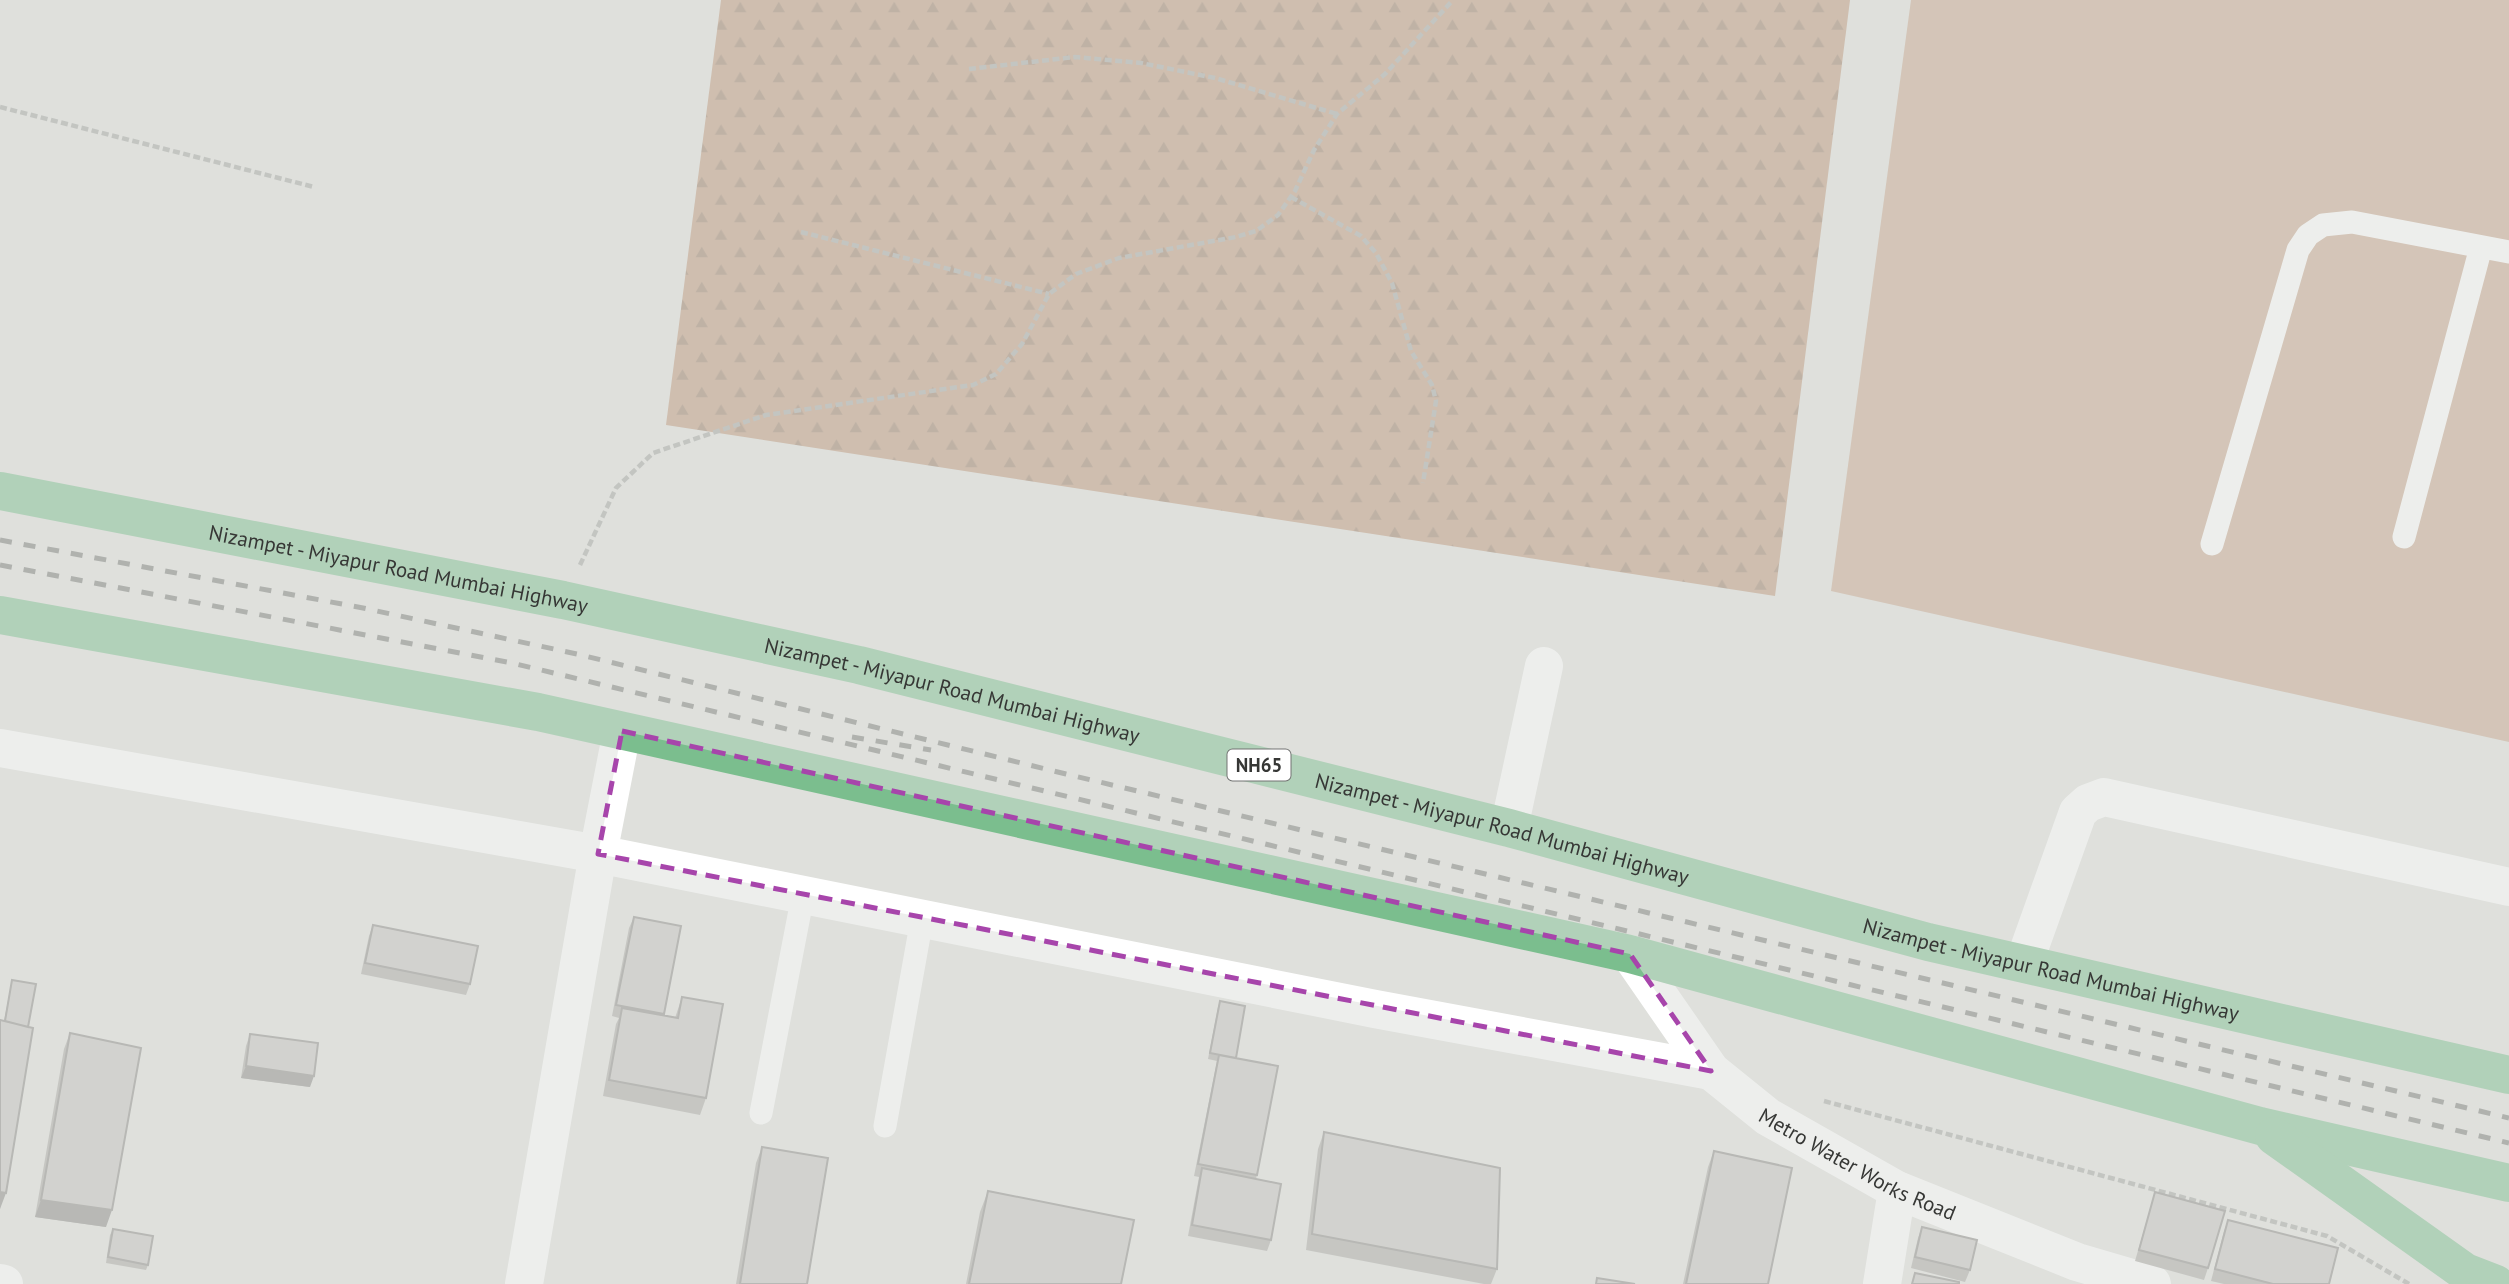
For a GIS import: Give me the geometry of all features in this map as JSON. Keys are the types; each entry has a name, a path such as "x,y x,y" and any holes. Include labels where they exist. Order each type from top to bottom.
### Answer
{"highway":[{"name":"Nizampet - Miyapur Road Mumbai Highway","path":"0,491 563,600 859,665 1510,828 1928,942 2509,1075"},
{"path":"0,615 538,712 1630,954 2260,1126 2509,1183"},
{"path":"2260,1126 2465,1272 2496,1284"}],"street":[{"path":"1510,828 1544,666"},
{"path":"524,1284 598,854 622,731"},
{"path":"0,748 598,854 1375,1009 1711,1071"},
{"path":"2024,963 2078,812 2088,803 2104,797 2508,882"},
{"name":"Metro Water Works Road","path":"1630,954 1711,1071 1768,1117 1898,1190 2077,1262 2151,1284"},
{"path":"1882,1284 1898,1190"}],"lane":[{"path":"2212,544 2298,250 2308,235 2323,225 2353,222 2509,253"},
{"path":"2404,537 2481,247"},
{"path":"761,1113 803,895"},
{"path":"885,1126 922,919"}],"path":[{"path":"563,600 616,488 653,453 766,415 973,385 996,374 1022,344 1049,294 1076,274 1119,258 1256,231 1278,215 1291,197 1314,150 1337,114 1385,74 1453,0"},
{"path":"970,69 1075,57 1141,63 1215,78 1337,114"},
{"path":"0,107 314,187"},
{"path":"1291,197 1361,236 1376,253 1392,283 1411,351 1432,386 1436,401 1423,483"},
{"path":"801,232 1049,294"},
{"path":"1819,1100 2327,1236 2409,1284"}],"highlighted area":[{"path":"622,731 1630,954 1711,1071 598,854"}],"shaded area":[{"path":"1911,0 2509,0 2509,742 1831,591"}],"green space":[{"path":"721,0 1850,0 1775,596 666,425"}],"building":[{"path":"634,917 681,926 664,1014 616,1005"},
{"path":"373,925 478,946 470,984 365,963"},
{"path":"12,980 36,984 28,1027 5,1021"},
{"path":"682,997 723,1004 706,1098 609,1080 622,1008 678,1018"},
{"path":"1220,1001 1245,1006 1236,1058 1210,1053"},
{"path":"0,1020 33,1028 6,1193 0,1192"},
{"path":"70,1033 141,1048 112,1210 41,1200"},
{"path":"250,1034 318,1043 314,1076 246,1066"},
{"path":"1219,1055 1278,1066 1257,1175 1198,1164"},
{"path":"1324,1132 1500,1168 1497,1269 1312,1234"},
{"path":"762,1147 828,1158 807,1284 740,1284"},
{"path":"1714,1151 1792,1168 1768,1284 1686,1284"},
{"path":"1202,1168 1281,1184 1271,1240 1192,1225"},
{"path":"988,1191 1134,1220 1121,1284 969,1284"},
{"path":"2155,1192 2225,1211 2208,1268 2139,1250"},
{"path":"2228,1220 2338,1248 2329,1284 2273,1284 2215,1269"},
{"path":"1922,1227 1977,1240 1970,1270 1915,1257"},
{"path":"113,1229 153,1236 148,1265 108,1257"},
{"path":"1915,1273 1959,1282 1959,1284 1912,1284"},
{"path":"1597,1278 1635,1284 1596,1284"}],"railway":[{"path":"0,540 363,608 577,654 1066,774 2509,1118"},
{"path":"0,565 512,663 2509,1143"},
{"path":"852,737 931,750"}]}
